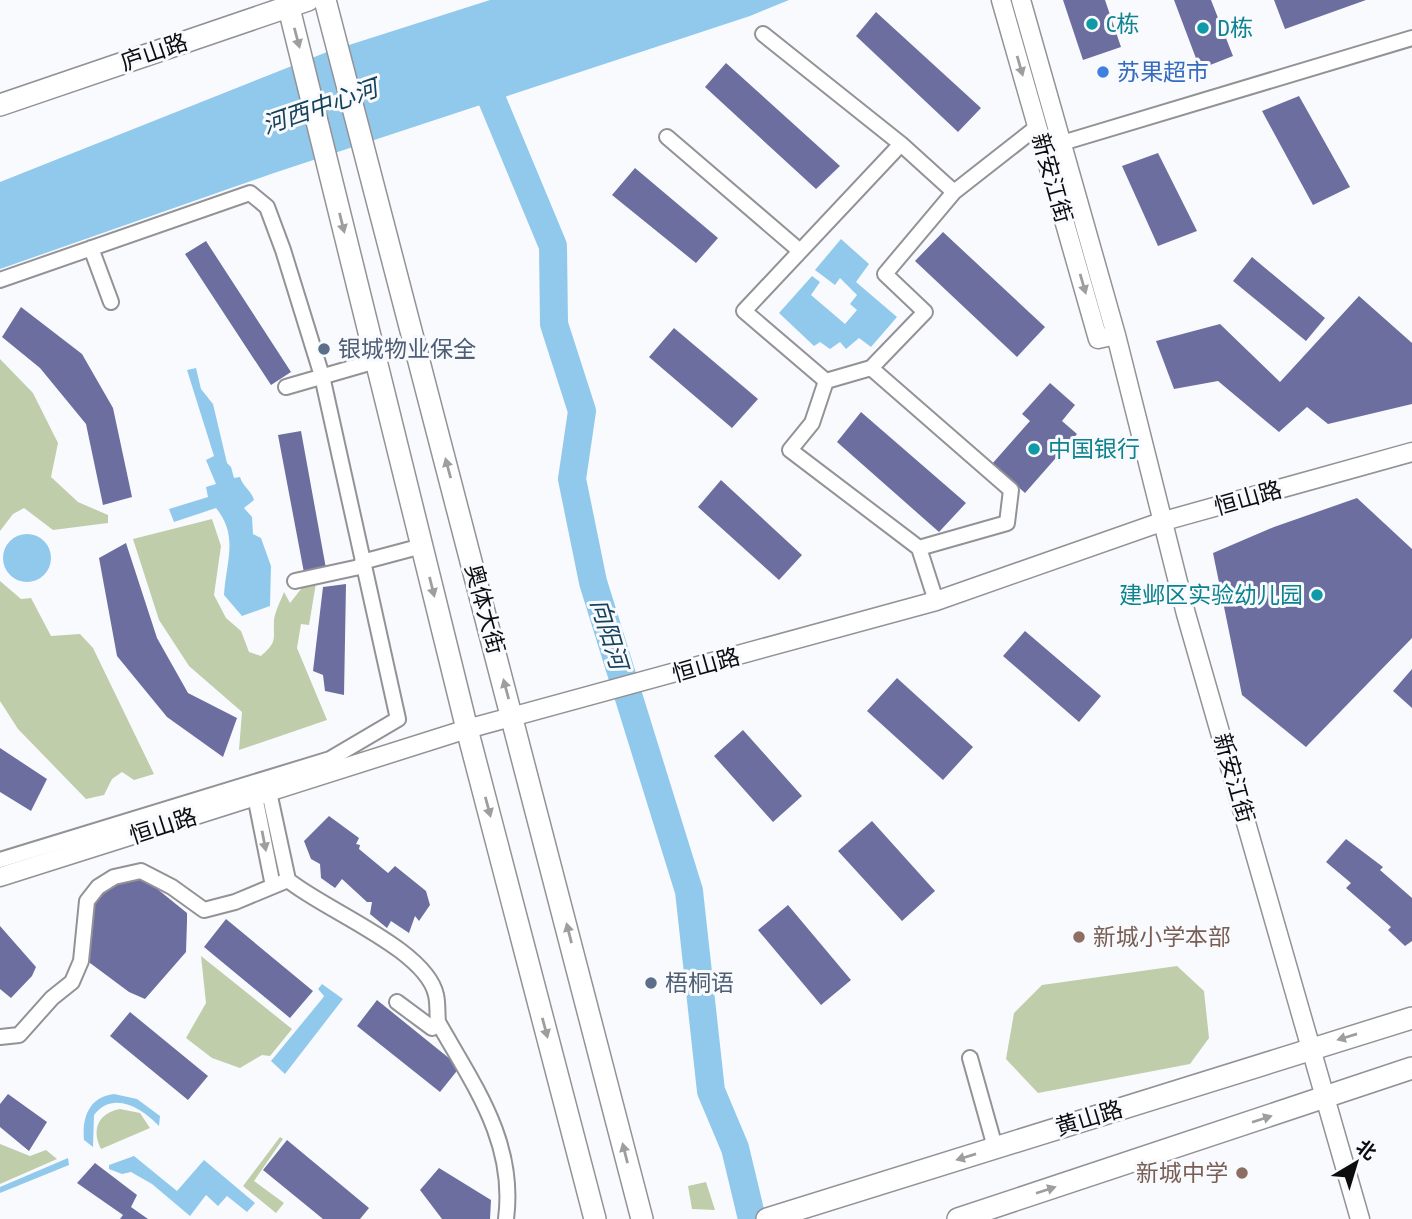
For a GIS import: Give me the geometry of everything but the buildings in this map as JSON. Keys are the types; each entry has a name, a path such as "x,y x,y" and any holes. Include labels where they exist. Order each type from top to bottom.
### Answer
{"main road":[{"name":"奥体大街","path":"325,0 642,1219"},
{"name":"奥体大街","path":"294,2 306,71 326,157 467,729 595,1219"},
{"name":"庐山路","path":"0,105 294,2"},
{"name":"黄山路","path":"767,1219 1412,1018"},
{"path":"958,1219 1412,1068"}],"street":[{"name":"新安江街","path":"1001,0 1098,339 1116,335"},
{"name":"新安江街","path":"1021,0 1116,335 1186,614 1360,1219"},
{"path":"763,34 901,144 954,192"},
{"path":"1062,144 1412,38"},
{"path":"826,381 871,368 925,312 885,274 954,192 1037,127"},
{"path":"667,136 800,251"},
{"path":"826,381 744,310 901,144"},
{"path":"0,280 250,193 267,208 283,250 322,376 397,719 330,759 0,860"},
{"path":"91,248 111,302"},
{"path":"286,387 376,360"},
{"path":"871,368 1011,490 1007,523 919,548"},
{"path":"826,381 812,423 790,450 919,548 936,601"},
{"name":"恒山路","path":"0,877 467,729 936,601 1164,521 1412,452"},
{"path":"295,581 422,546"},
{"path":"262,794 288,880 330,910 356,920 379,934 424,972 436,993 438,1022 474,1081 501,1145 507,1170 506,1219"},
{"path":"262,794 273,886"},
{"path":"0,1037 19,1035 52,998 72,982 81,961 87,901 98,887 114,877 141,872 172,887 204,910 235,902 288,880"},
{"path":"397,1002 432,1028 438,1022"},
{"path":"970,1058 995,1147"}],"green space":[{"path":"0,359 33,393 58,443 51,477 78,502 108,515 108,523 53,530 24,508 13,514 0,531"},
{"path":"212,519 221,546 214,595 226,618 241,631 249,652 261,656 270,647 274,636 275,617 284,592 290,603 305,584 316,583 309,625 301,624 297,648 327,720 239,750 242,712 189,666 159,620 133,539"},
{"path":"0,581 21,599 31,598 51,636 80,634 93,648 154,774 134,780 122,772 112,779 104,795 86,799 18,729 0,701"},
{"path":"201,956 292,1029 270,1056 262,1055 240,1068 212,1058 186,1038 206,1003"},
{"path":"1177,966 1204,991 1209,1038 1190,1064 1038,1093 1006,1059 1014,1013 1042,985"},
{"path":"120,1109 140,1113 150,1128 101,1149 97,1135 98,1123 106,1114"},
{"path":"280,1137 283,1139 254,1181 284,1203 276,1213 243,1186"},
{"path":"0,1144 30,1156 46,1150 57,1159 0,1184"},
{"path":"706,1182 715,1210 692,1209 688,1186"}],"water":[{"name":"河西中心河","path":"490,0 789,0 750,16 274,173 0,269 0,182 327,52"},
{"path":"841,239 869,264 856,282 897,317 871,347 859,338 846,349 840,342 830,349 820,342 814,346 779,313 812,276 820,282 811,295 845,324 857,310 850,304 857,295 840,278 835,285 815,270"},
{"path":"196,368 201,389 213,404 227,463 234,478 240,477 254,500 244,508 252,517 253,534 261,538 271,566 270,606 242,616 224,595 229,539 223,518 216,508 174,522 169,509 208,497 206,487 216,484 206,460 214,456 187,370"},
{"path":"27,534 44,541 51,558 44,575 27,582 10,575 3,558 10,541"},
{"path":"322,984 343,999 285,1074 271,1061 324,996 318,989"},
{"path":"114,1094 137,1099 160,1116 159,1126 136,1108 127,1104 110,1104 94,1115 93,1147 84,1140 84,1124 88,1110 98,1100"},
{"path":"134,1156 177,1191 204,1160 255,1203 247,1212 227,1196 218,1206 206,1195 190,1216 152,1184 131,1172 122,1174 109,1169 109,1165"},
{"path":"68,1158 69,1165 0,1193 0,1187"}],"waterway":[{"name":"向阳河","path":"478,66 553,246 554,324 582,411 572,479 593,582 689,891 711,1091 735,1148 752,1219"}],"place":[{"name":"C栋","path":"1092,24"},
{"name":"D栋","path":"1203,28"},
{"name":"苏果超市","path":"1103,72"},
{"name":"银城物业保全","path":"324,349"},
{"name":"中国银行","path":"1034,449"},
{"name":"建邺区实验幼儿园","path":"1317,595"},
{"name":"新城小学本部","path":"1079,937"},
{"name":"梧桐语","path":"651,983"},
{"name":"新城中学","path":"1242,1173"}]}
